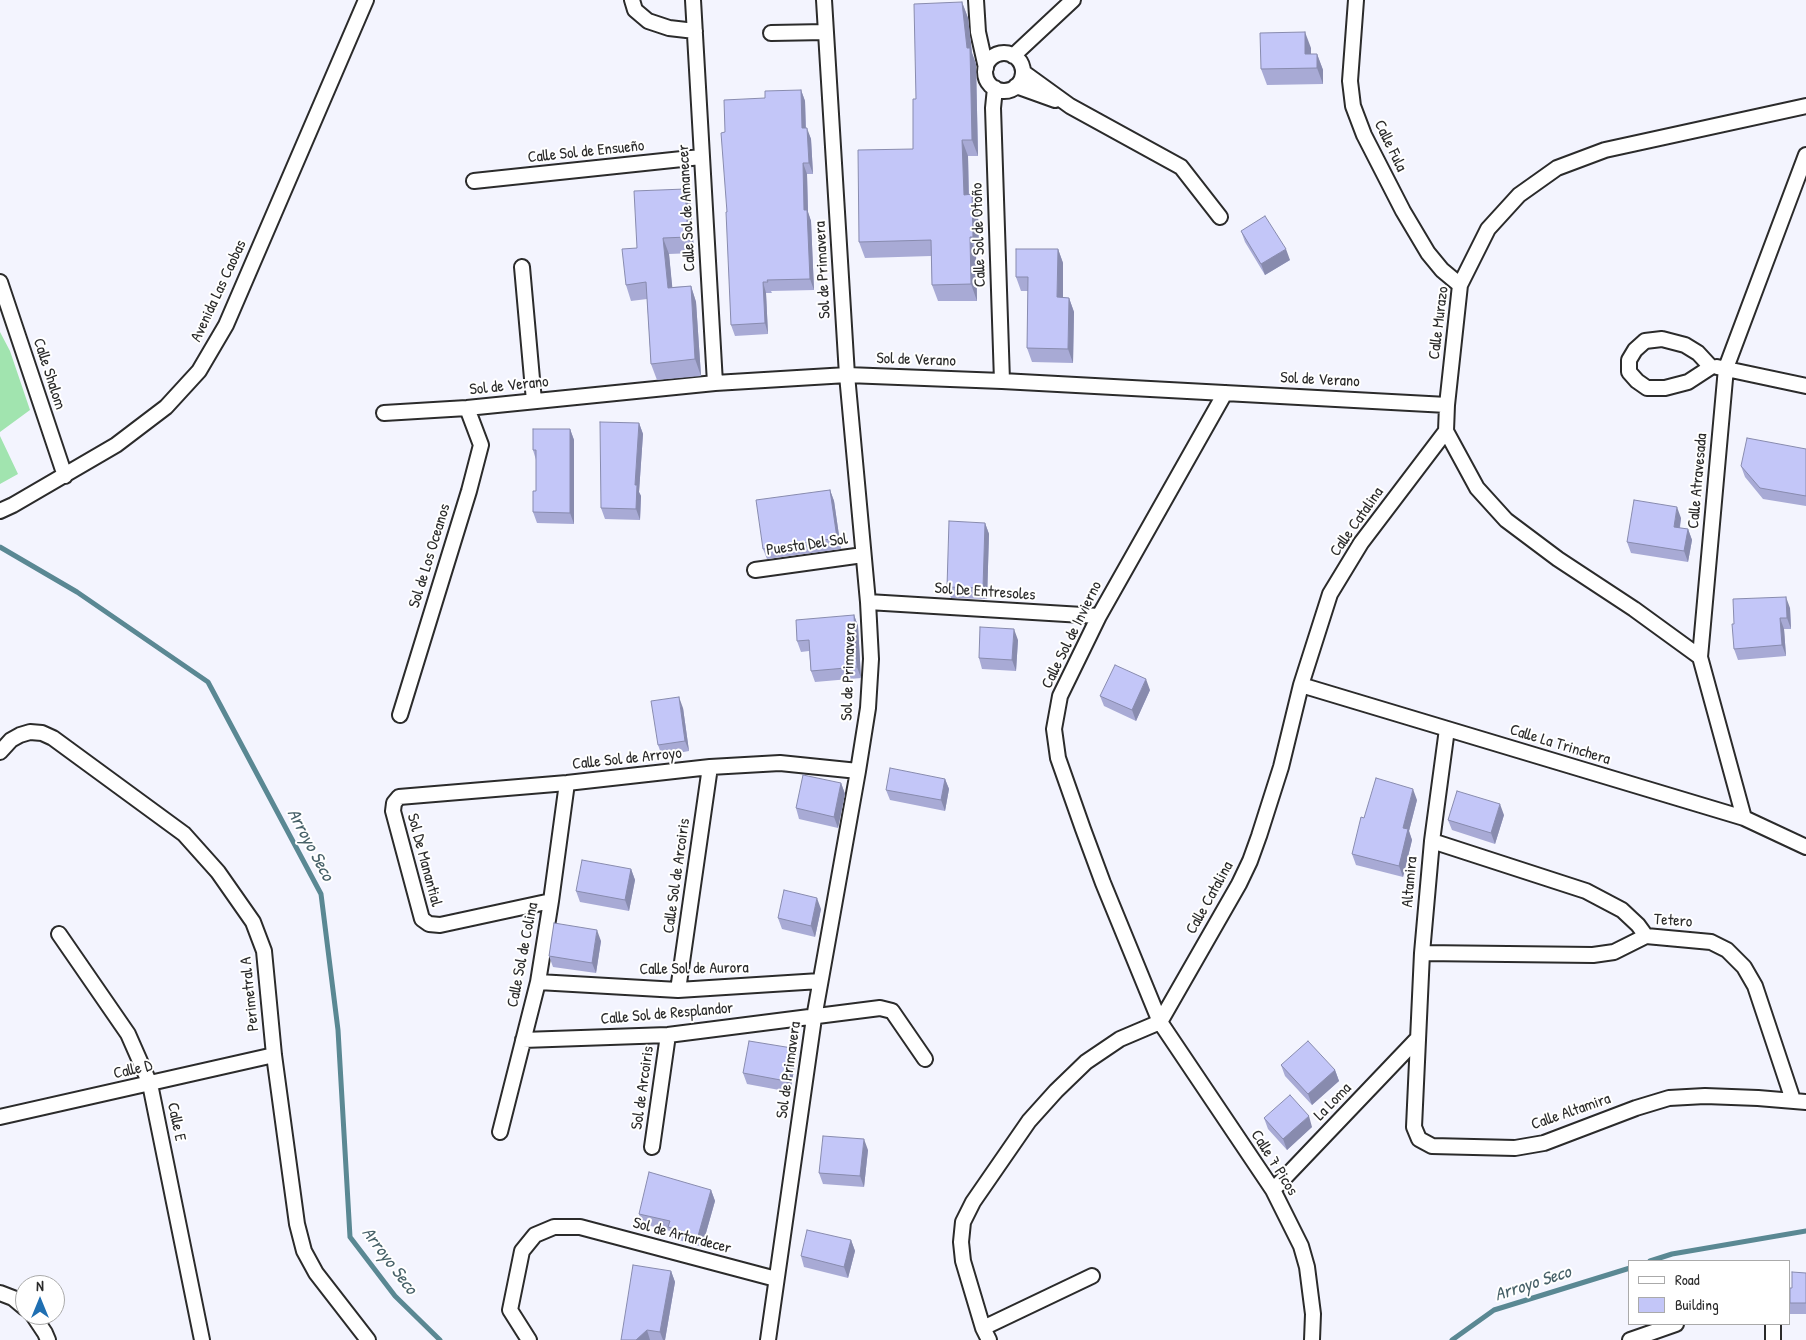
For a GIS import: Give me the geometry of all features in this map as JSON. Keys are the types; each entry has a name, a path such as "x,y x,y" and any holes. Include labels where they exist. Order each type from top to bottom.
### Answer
{"street":[{"name":"Avenida Las Caobas","path":"6,508 65,476 116,445 158,412 199,371 226,325 366,0"},
{"path":"632,0 635,10 648,20 669,28 695,31"},
{"name":"Calle Sol de Amanecer","path":"694,0 701,157 715,383"},
{"name":"Sol de Primavera","path":"768,1340 814,1018 868,708 871,659 868,602 846,375 824,0"},
{"path":"976,0 978,32 987,79 995,88 1008,90 1016,86 1022,78 1023,72"},
{"path":"1014,56 1073,0"},
{"name":"Calle Fula","path":"1356,0 1350,82 1353,106 1368,144 1403,211 1428,253 1442,270 1460,285"},
{"path":"771,33 826,32"},
{"path":"986,68 991,58 996,55 1007,53 1014,56 1018,60 1023,72 1070,106 1181,167 1220,217"},
{"path":"1016,86 1070,106"},
{"name":"Calle Sol de Otoño","path":"995,88 993,108 1002,381"},
{"name":"Calle Murazo","path":"1446,431 1460,285 1488,229 1519,195 1557,168 1605,150 1806,106"},
{"name":"Calle Atravesada","path":"1744,818 1700,657 1726,368 1806,155"},
{"name":"Calle Sol de Ensueño","path":"474,181 701,157"},
{"path":"522,268 534,401"},
{"name":"Calle Shalom","path":"0,282 65,476"},
{"path":"1711,367 1698,353 1685,345 1662,339 1645,342 1635,350 1629,360 1629,372 1637,382 1648,388 1665,388 1688,382 1711,367 1726,368 1806,386"},
{"name":"Sol de Verano","path":"384,413 467,408 715,383 846,375 1225,392 1447,405"},
{"name":"Calle Sol de Invierno","path":"1160,1022 1103,884 1058,758 1054,728 1060,696 1099,616 1225,392"},
{"name":"Sol de Los Oceanos","path":"400,715 469,491 480,445 467,408"},
{"path":"1446,431 1477,488 1506,520 1558,559 1634,609 1700,657"},
{"name":"Calle Catalina","path":"1160,1022 1239,884 1250,861 1281,766 1301,685 1330,594 1361,543 1446,431"},
{"name":"Puesta Del Sol","path":"755,570 863,555"},
{"name":"Sol De Entresoles","path":"868,602 1099,616"},
{"name":"Calle La Trinchera","path":"1301,685 1744,818 1806,847"},
{"name":"Altamira","path":"1418,1038 1422,953 1432,841 1447,729"},
{"name":"Perimetral A","path":"0,752 11,740 30,732 52,738 184,834 218,872 253,922 264,950 274,1055 297,1224 304,1251 316,1273 368,1340"},
{"name":"Calle Sol de Arroyo","path":"399,797 568,783 710,767 780,763 858,771"},
{"name":"Calle Sol de Arcoiris","path":"678,990 710,767"},
{"name":"Calle Sol de Colina","path":"500,1132 538,982 568,783"},
{"name":"Sol De Manantial","path":"399,797 394,803 393,811 422,919 429,924 440,925 551,901"},
{"path":"1432,841 1586,891 1622,910 1638,925 1646,936"},
{"name":"Calle E","path":"59,934 128,1034 150,1084 202,1340"},
{"name":"Tetero","path":"1422,953 1604,955 1646,936 1711,942 1728,950 1744,967 1755,986 1799,1101"},
{"name":"Calle Sol de Aurora","path":"538,982 678,990 820,981"},
{"name":"Calle Sol de Resplandor","path":"523,1040 668,1035 886,1008 892,1011 925,1059"},
{"path":"1092,1276 985,1336 963,1261 961,1242 963,1222 973,1202 1029,1121 1056,1091 1086,1062 1120,1039 1160,1022"},
{"name":"Calle 7 Picos","path":"1160,1022 1273,1190 1301,1246 1305,1260 1313,1314 1312,1340"},
{"name":"Sol de Arcoiris","path":"652,1147 668,1035"},
{"name":"Calle Altamira","path":"1418,1038 1414,1127 1419,1139 1432,1146 1515,1148 1544,1143 1636,1108 1669,1098 1704,1096 1799,1101"},
{"name":"La Loma","path":"1273,1190 1418,1038"},
{"name":"Calle D","path":"0,1117 274,1055"},
{"name":"Sol de Artardecer","path":"530,1340 510,1310 522,1251 535,1235 554,1227 580,1227 776,1279"},
{"path":"0,1293 15,1300"},
{"path":"40,1325 48,1340"},
{"path":"1637,1339 1673,1325"},
{"path":"1773,1325 1773,1340"}],"green space":[{"path":"0,332 10,351 30,410 0,432"},
{"path":"0,436 18,474 0,484"}],"building":[{"path":"962,2 967,48 970,48 972,140 962,140 964,195 972,194 973,237 970,237 971,284 932,285 931,240 859,242 858,150 913,149 913,99 916,99 914,4"},
{"path":"1305,32 1305,54 1317,54 1317,68 1261,69 1260,33"},
{"path":"801,90 802,128 807,128 809,163 803,163 804,210 807,210 810,279 767,280 768,282 763,282 765,323 731,325 727,212 721,133 725,132 724,100 765,98 765,91"},
{"path":"685,189 688,237 663,238 668,288 691,286 695,359 651,364 646,282 626,285 622,249 637,248 634,191"},
{"path":"1265,216 1286,249 1261,264 1241,231"},
{"path":"1016,249 1058,249 1057,297 1069,298 1068,349 1027,348 1028,277 1016,277"},
{"path":"600,422 639,423 635,485 637,485 636,509 601,508"},
{"path":"533,429 570,429 570,513 533,512 533,491 536,491 536,450 533,450"},
{"path":"1747,438 1806,449 1806,496 1760,488 1741,466"},
{"path":"830,490 837,538 763,549 756,500"},
{"path":"1634,500 1677,507 1674,527 1688,529 1684,551 1627,542"},
{"path":"949,521 985,523 983,588 947,587"},
{"path":"1786,597 1787,618 1780,618 1782,645 1734,649 1733,599"},
{"path":"854,615 857,667 811,671 809,640 797,641 796,620"},
{"path":"980,627 1014,629 1012,660 979,658"},
{"path":"1115,665 1146,679 1132,710 1100,696"},
{"path":"679,697 685,741 658,745 651,701"},
{"path":"890,768 945,779 941,800 886,790"},
{"path":"803,775 841,783 834,817 796,808"},
{"path":"1376,778 1413,789 1403,828 1408,829 1399,866 1352,854 1361,817 1364,818"},
{"path":"1457,791 1500,804 1491,833 1448,820"},
{"path":"582,860 631,869 625,900 576,891"},
{"path":"784,890 817,898 811,926 778,918"},
{"path":"554,923 597,930 592,963 549,956"},
{"path":"749,1041 792,1048 786,1081 743,1073"},
{"path":"1308,1041 1335,1070 1308,1094 1281,1065"},
{"path":"1290,1095 1309,1116 1283,1139 1264,1118"},
{"path":"823,1136 864,1139 860,1176 819,1173"},
{"path":"649,1172 711,1190 698,1236 668,1227 670,1221 639,1214"},
{"path":"807,1230 851,1240 844,1267 801,1256"},
{"path":"633,1265 671,1271 660,1332 647,1330 636,1340 621,1340"},
{"path":"1792,1272 1806,1273 1806,1303 1791,1303"}],"waterway":[{"name":"Arroyo Seco","path":"0,547 77,592 208,682 321,894 338,1030 350,1237 395,1296 440,1340"},
{"name":"Arroyo Seco","path":"1653,1260 1672,1254 1806,1231"},
{"name":"Arroyo Seco","path":"1452,1340 1494,1310 1628,1269"}]}
